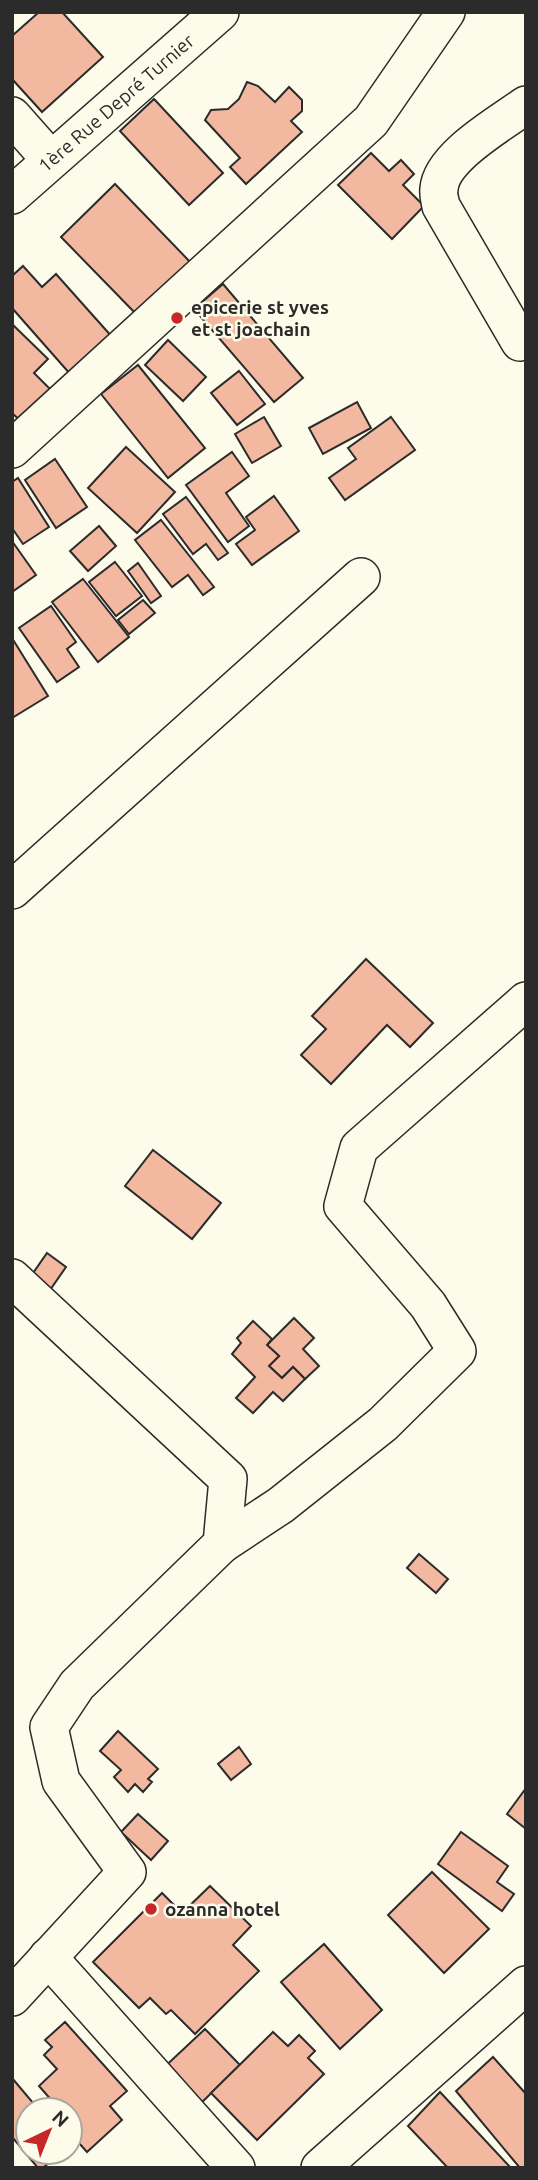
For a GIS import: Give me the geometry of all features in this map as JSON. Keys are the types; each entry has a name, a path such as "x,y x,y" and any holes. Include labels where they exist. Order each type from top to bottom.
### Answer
{"street":[{"name":"1ère Rue Depré Turnier","path":"12,195 220,12"},
{"path":"12,449 371,121 446,12"},
{"path":"520,342 441,206 439,188 445,170 456,157 526,105"},
{"path":"12,116 50,159"},
{"path":"12,891 360,577"},
{"path":"12,1997 128,1872 61,1781 49,1727 77,1685 222,1544 281,1505 383,1424 457,1351 428,1305 343,1206 359,1148 526,1001"},
{"path":"12,1278 228,1479 222,1544"},
{"path":"48,1957 236,2168"},
{"path":"320,2168 526,1985"}],"building":[{"path":"39,12 62,12 103,57 42,112 12,79 12,36"},
{"path":"247,82 258,86 275,102 289,87 302,100 302,111 291,121 302,132 246,184 230,167 240,158 205,120 211,110 228,109 239,99"},
{"path":"154,99 223,173 189,205 120,131"},
{"path":"371,153 389,171 401,160 414,174 403,185 424,206 392,239 338,185"},
{"path":"115,184 194,266 140,318 61,237"},
{"path":"23,266 42,287 56,274 113,338 71,375 12,308 12,276"},
{"path":"223,284 303,378 274,402 194,309"},
{"path":"12,324 48,359 34,373 53,392 23,423 12,413"},
{"path":"168,340 206,377 183,401 145,365"},
{"path":"138,365 205,448 168,478 101,394"},
{"path":"239,371 265,404 237,425 211,393"},
{"path":"357,402 371,428 323,454 309,428"},
{"path":"264,417 281,446 252,463 235,434"},
{"path":"391,417 415,450 345,500 329,478 356,459 348,448"},
{"path":"126,447 175,492 137,533 88,488"},
{"path":"232,452 249,476 226,493 249,526 228,542 186,485"},
{"path":"55,459 87,507 56,528 25,480"},
{"path":"18,478 49,527 23,544 12,528 12,482"},
{"path":"274,496 299,531 252,565 236,544 255,530 246,517"},
{"path":"186,497 228,553 218,560 206,544 193,554 163,514"},
{"path":"161,520 214,587 203,595 188,575 172,587 135,540"},
{"path":"99,526 116,546 88,571 70,551"},
{"path":"12,541 36,575 12,592"},
{"path":"115,562 142,596 116,616 89,582"},
{"path":"138,563 161,596 151,603 128,571"},
{"path":"83,579 129,637 98,662 52,602"},
{"path":"143,600 155,613 129,634 118,620"},
{"path":"51,606 76,642 67,649 79,667 57,682 19,628"},
{"path":"12,638 48,696 12,718"},
{"path":"366,959 433,1023 410,1047 387,1025 331,1084 301,1055 326,1029 312,1016"},
{"path":"153,1150 221,1203 192,1239 125,1186"},
{"path":"47,1253 66,1267 50,1290 31,1276"},
{"path":"294,1318 314,1338 303,1349 319,1366 305,1379 293,1367 282,1378 269,1366 279,1356 267,1345"},
{"path":"253,1321 272,1339 267,1345 279,1356 269,1366 282,1378 293,1367 305,1379 283,1401 273,1392 253,1413 236,1398 255,1377 232,1354 241,1343 237,1338"},
{"path":"419,1554 448,1579 436,1593 407,1568"},
{"path":"118,1731 158,1769 148,1779 152,1782 143,1792 135,1784 128,1792 114,1777 121,1770 100,1751"},
{"path":"239,1747 251,1764 231,1780 218,1764"},
{"path":"526,1788 526,1829 507,1814"},
{"path":"138,1814 168,1841 151,1860 121,1832"},
{"path":"461,1832 508,1866 497,1882 514,1894 502,1911 438,1864"},
{"path":"432,1872 489,1929 444,1973 388,1915"},
{"path":"210,1886 251,1926 233,1945 259,1971 195,2034 171,2010 166,2014 150,1998 139,2008 93,1962 162,1893 182,1913"},
{"path":"324,1944 382,2010 340,2049 281,1982"},
{"path":"65,2022 127,2091 110,2106 122,2120 87,2152 84,2149 84,2096 48,2096 39,2086 57,2069 44,2055 52,2047 45,2040"},
{"path":"205,2029 240,2065 193,2111 158,2073"},
{"path":"273,2032 288,2046 299,2035 315,2051 308,2058 324,2074 257,2140 211,2093"},
{"path":"493,2057 526,2094 526,2168 520,2168 456,2091"},
{"path":"12,2078 27,2096 14,2096 14,2139"},
{"path":"440,2092 511,2168 448,2168 408,2126"}],"place":[{"name":"epicerie st yves et st joachain","path":"177,318"},
{"name":"ozanna hotel","path":"151,1909"}]}
